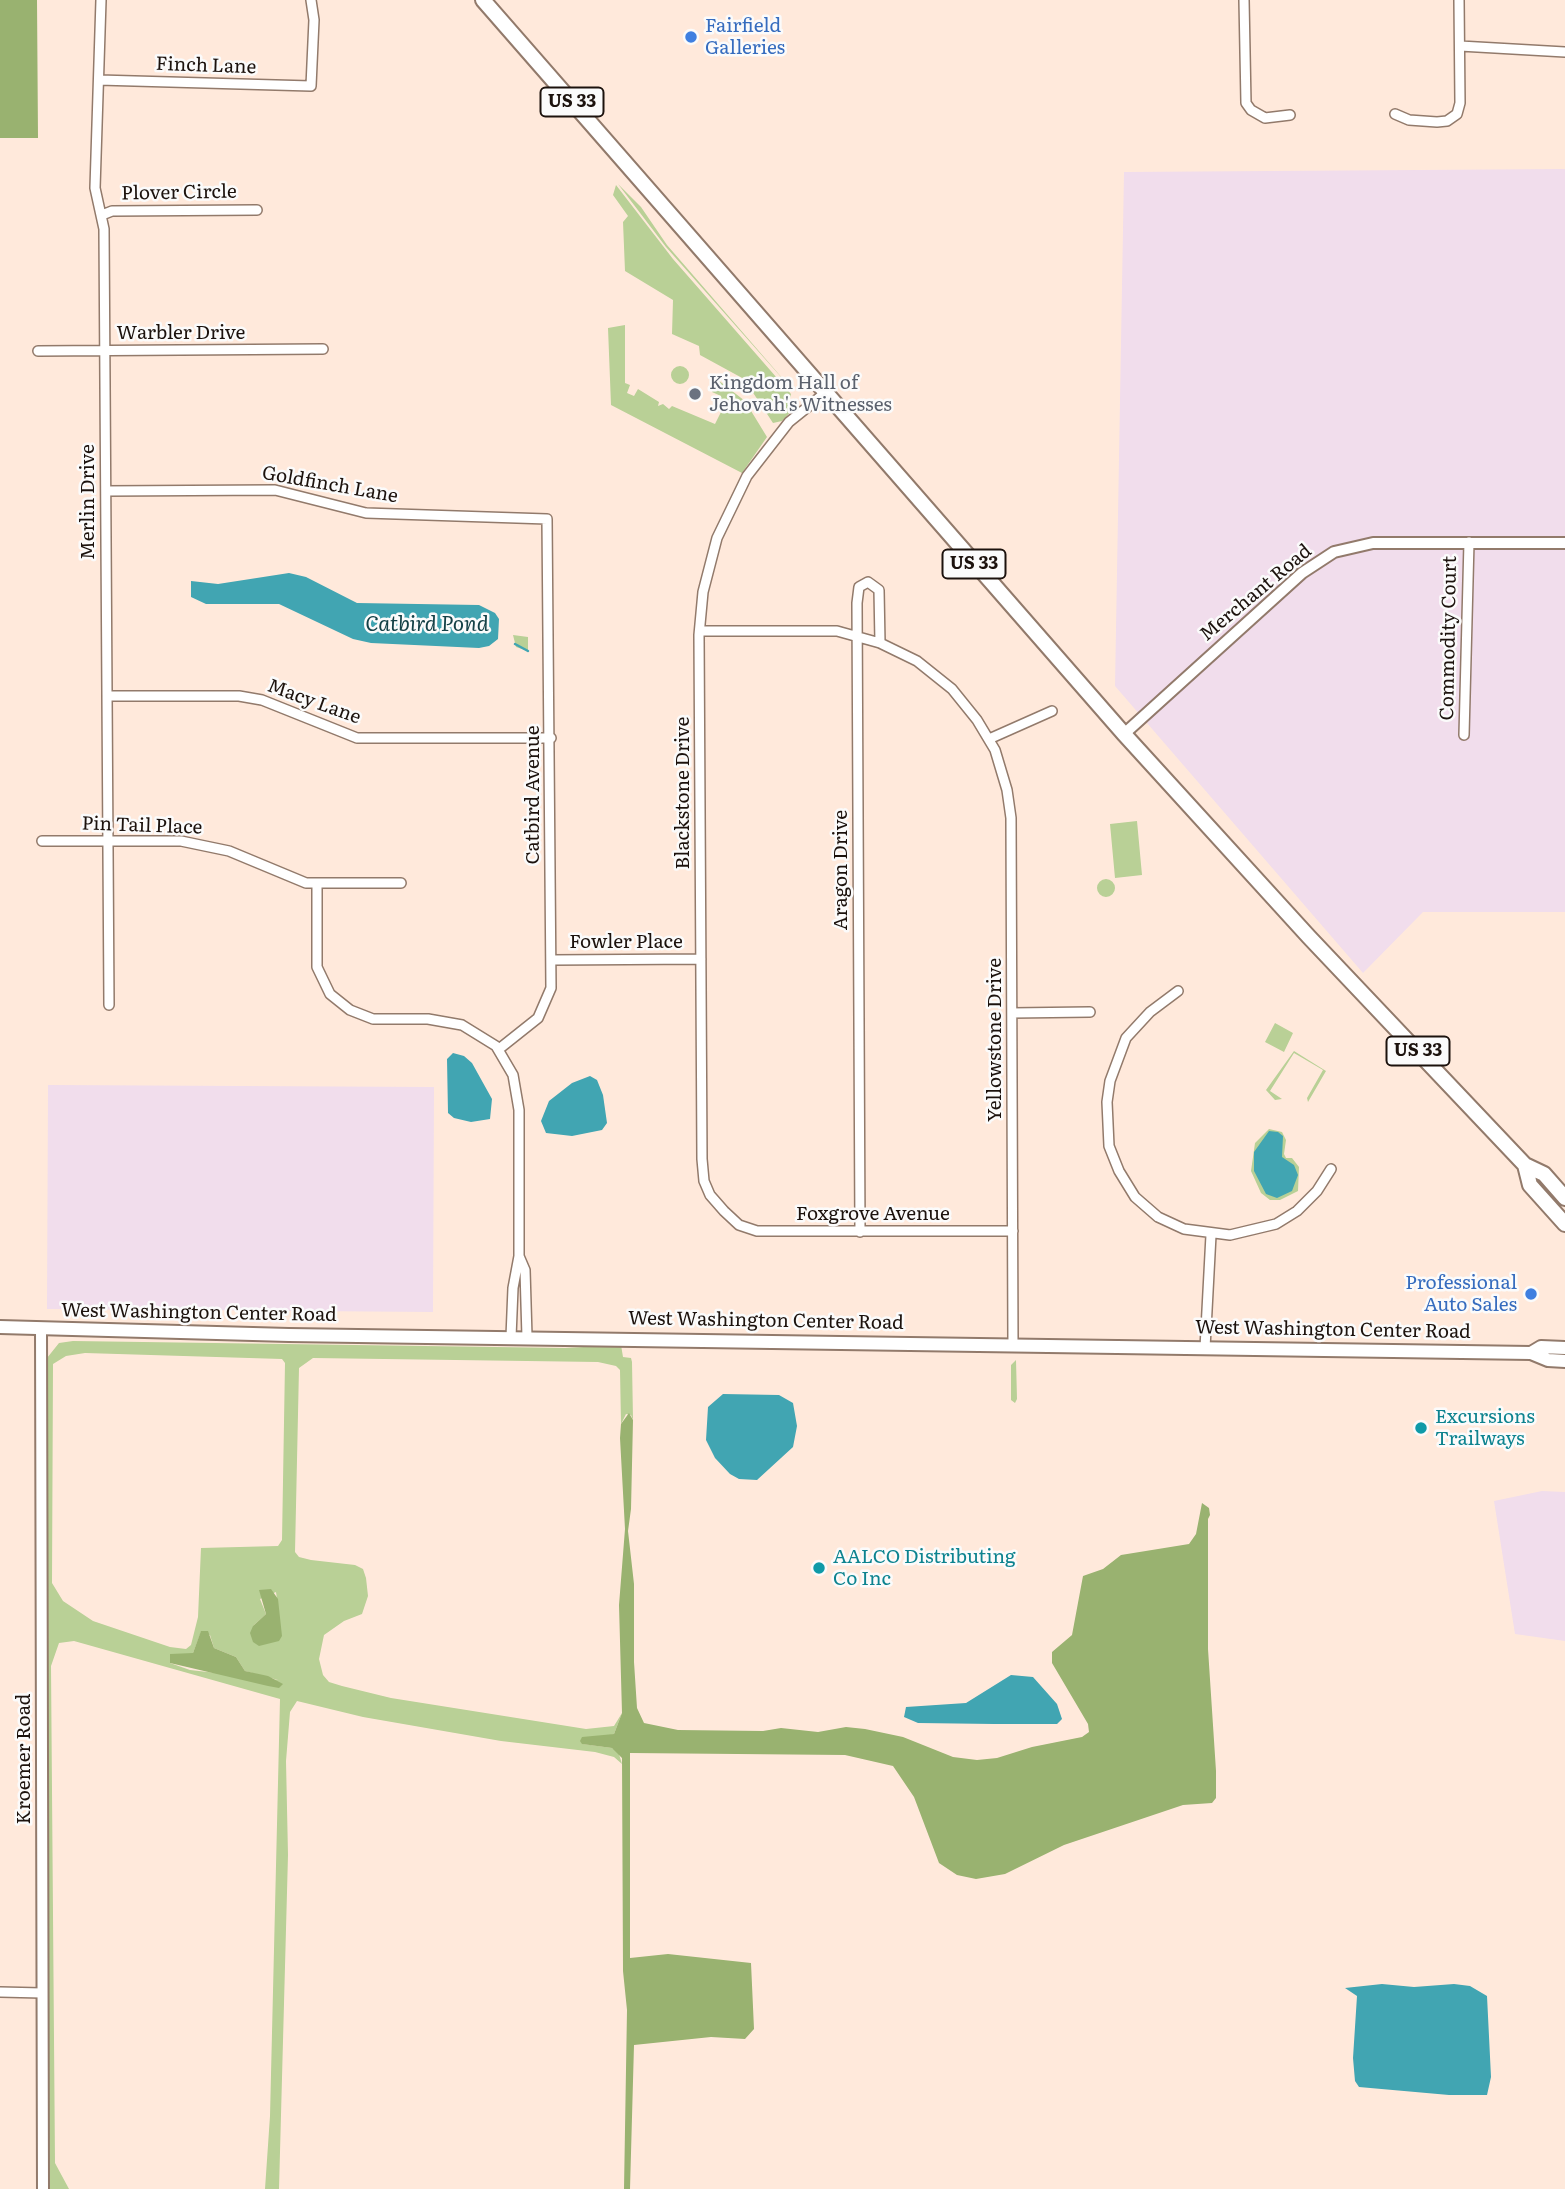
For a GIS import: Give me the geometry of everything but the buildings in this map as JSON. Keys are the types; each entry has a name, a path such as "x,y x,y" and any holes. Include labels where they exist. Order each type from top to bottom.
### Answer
{"highway":[{"name":"US 33","path":"483,0 1124,734 1525,1166 1544,1174 1565,1198"},
{"name":"US 33","path":"1525,1166 1530,1185 1565,1224"}],"main road":[{"name":"West Washington Center Road","path":"0,1327 1531,1353 1548,1360 1565,1361"},
{"name":"West Washington Center Road","path":"1531,1353 1541,1347 1565,1348"}],"street":[{"name":"Merlin Drive","path":"101,0 95,188 102,215 105,351 109,1005"},
{"name":"Finch Lane","path":"99,80 312,85 314,20 311,0"},
{"path":"1244,0 1246,103 1251,110 1265,118 1290,115"},
{"path":"1395,114 1409,120 1437,122 1447,121 1457,114 1460,103 1459,0"},
{"path":"1460,46 1565,52"},
{"name":"Plover Circle","path":"102,215 112,211 257,210"},
{"name":"Warbler Drive","path":"38,351 324,349"},
{"name":"Blackstone Drive","path":"736,1222 710,1195 703,1172 700,631 707,570 729,508 765,449 789,422 825,393"},
{"name":"Goldfinch Lane","path":"106,491 275,490 366,513 547,519"},
{"name":"Catbird Avenue","path":"499,1049 529,1027 543,1009 551,988 551,738 547,519"},
{"name":"Commodity Court","path":"1464,735 1469,542"},
{"name":"Merchant Road","path":"1124,734 1302,573 1334,552 1373,543 1565,544"},
{"name":"Aragon Drive","path":"860,1232 857,592 863,584 873,583 880,594 880,643"},
{"name":"Yellowstone Drive","path":"700,631 818,630 857,635 880,643 917,661 952,689 989,738 1001,764 1010,802 1013,1345"},
{"name":"Macy Lane","path":"107,696 251,698 284,706 357,738 551,738"},
{"path":"989,738 1052,711"},
{"name":"Pin Tail Place","path":"42,841 196,843 229,851 294,880 317,884"},
{"path":"401,883 317,884 317,967 325,986 342,1004 373,1019 428,1018 462,1025 499,1049 513,1076 518,1098 519,1256 513,1289 511,1337"},
{"name":"Fowler Place","path":"552,960 701,959"},
{"path":"1178,991 1150,1012 1126,1038 1110,1081 1107,1102 1109,1146 1119,1171 1135,1197 1166,1222 1211,1235 1251,1232 1276,1224 1297,1211 1317,1191 1331,1169"},
{"path":"1012,1013 1090,1012"},
{"name":"Foxgrove Avenue","path":"736,1222 746,1228 770,1232 1013,1231"},
{"path":"1205,1348 1211,1235"},
{"path":"519,1256 525,1270 527,1337"},
{"name":"Kroemer Road","path":"41,1328 43,2189"},
{"path":"0,1992 42,1993"}],"shaded area":[{"path":"1565,169 1565,912 1423,912 1363,973 1115,686 1124,172"},
{"path":"48,1085 434,1087 433,1312 47,1309"},
{"path":"1542,1491 1565,1492 1565,1641 1515,1634 1494,1501"}],"green space":[{"path":"0,0 37,0 38,138 0,138"},
{"path":"618,184 641,207 667,245 796,394 666,247"},
{"path":"616,185 673,259 791,394 788,406 793,409 782,421 773,423 744,379 700,355 699,346 672,334 673,300 625,271 623,222 628,216 613,195"},
{"path":"625,325 625,383 630,385 627,393 634,396 638,389 659,402 658,406 663,404 669,409 672,406 715,424 725,404 720,401 721,396 712,392 718,380 745,401 767,437 742,473 611,405 608,328"},
{"path":"680,366 688,371 689,375 684,383 680,384 672,379 671,375 676,367"},
{"path":"513,635 528,637 528,651 516,647"},
{"path":"1137,821 1142,875 1115,878 1110,824"},
{"path":"1106,879 1112,882 1115,888 1112,894 1106,897 1100,894 1097,888 1100,882"},
{"path":"1275,1023 1293,1033 1284,1052 1265,1042"},
{"path":"1294,1051 1326,1071 1308,1102 1307,1098 1323,1070 1294,1053 1270,1091 1282,1099 1275,1100 1266,1090"},
{"path":"1269,1129 1282,1132 1286,1140 1284,1154 1286,1158 1292,1158 1299,1167 1298,1191 1280,1200 1270,1200 1261,1193 1251,1171 1255,1143"},
{"path":"73,1341 565,1348 621,1345 623,1357 631,1358 633,1420 631,1415 626,1414 621,1424 620,1370 616,1366 598,1362 313,1358 299,1368 295,1552 299,1557 311,1560 355,1565 363,1569 368,1596 362,1614 344,1621 324,1635 319,1659 323,1675 329,1682 391,1698 586,1729 614,1726 622,1713 614,1734 583,1744 618,1751 622,1764 614,1757 595,1752 501,1741 363,1717 297,1701 290,1712 286,1761 288,1855 279,2189 265,2189 270,2116 280,1699 74,1641 59,1643 51,1666 55,2163 69,2189 49,2189 47,1358 59,1343","holes":["85,1353 282,1359 285,1363 282,1540 278,1546 201,1548 198,1617 191,1645 186,1649 170,1647 93,1621 63,1601 52,1583 53,1364 66,1356","276,1592 279,1613 253,1626 266,1614 260,1599","201,1632 210,1635 214,1648 236,1657 245,1671 278,1680 190,1670 170,1663 193,1653"]},
{"path":"1016,1360 1015,1403 1011,1400 1011,1365"},
{"path":"629,1413 633,1420 628,1531 634,1584 634,1662 637,1708 644,1723 678,1730 763,1731 781,1728 818,1732 846,1727 865,1729 903,1737 953,1757 977,1760 997,1758 1032,1747 1082,1737 1089,1732 1088,1724 1052,1663 1052,1652 1072,1635 1083,1576 1103,1569 1121,1555 1189,1544 1196,1534 1202,1503 1209,1508 1210,1515 1208,1649 1216,1798 1212,1803 1183,1805 1064,1845 1005,1874 976,1879 957,1875 939,1863 914,1797 893,1766 845,1755 630,1753 630,1958 668,1954 751,1963 754,2029 745,2039 711,2037 634,2045 630,2189 624,2189 627,2010 623,1971 622,1758 612,1748 582,1744 580,1741 582,1737 614,1734 622,1713 619,1605 625,1529 620,1438 621,1424"},
{"path":"271,1589 278,1599 282,1636 279,1641 259,1646 253,1642 250,1633 253,1626 266,1614 259,1590"},
{"path":"201,1631 208,1631 214,1648 236,1657 245,1671 268,1676 283,1684 279,1688 268,1686 170,1663 170,1654 193,1653"}],"water":[{"name":"Catbird Pond","path":"289,573 306,577 357,603 479,605 495,613 499,619 498,639 489,646 479,648 371,643 353,639 279,604 206,604 191,597 191,581 218,584"},
{"path":"453,1053 464,1056 472,1063 492,1099 490,1119 471,1122 454,1118 448,1113 447,1059"},
{"path":"590,1076 597,1080 603,1095 607,1123 602,1130 572,1136 546,1133 541,1121 549,1101 572,1083"},
{"path":"1269,1131 1283,1136 1282,1157 1294,1165 1298,1175 1292,1191 1277,1198 1266,1194 1254,1171 1254,1152"},
{"path":"723,1394 779,1395 793,1403 797,1426 793,1447 757,1480 739,1479 730,1474 715,1458 706,1440 708,1407"},
{"path":"1011,1675 1033,1677 1057,1704 1062,1719 1057,1724 994,1724 918,1723 904,1717 906,1707 966,1703"},
{"path":"1382,1984 1414,1987 1454,1984 1470,1986 1487,1996 1491,2077 1487,2095 1449,2095 1359,2087 1355,2081 1353,2058 1357,1996 1345,1988"}],"waterway":[{"path":"515,644 528,651"}],"place":[{"name":"Fairfield Galleries","path":"691,37"},
{"name":"Kingdom Hall of Jehovah's Witnesses","path":"695,394"},
{"name":"Professional Auto Sales","path":"1531,1294"},
{"name":"Excursions Trailways","path":"1421,1428"},
{"name":"AALCO Distributing Co Inc","path":"819,1568"}]}
